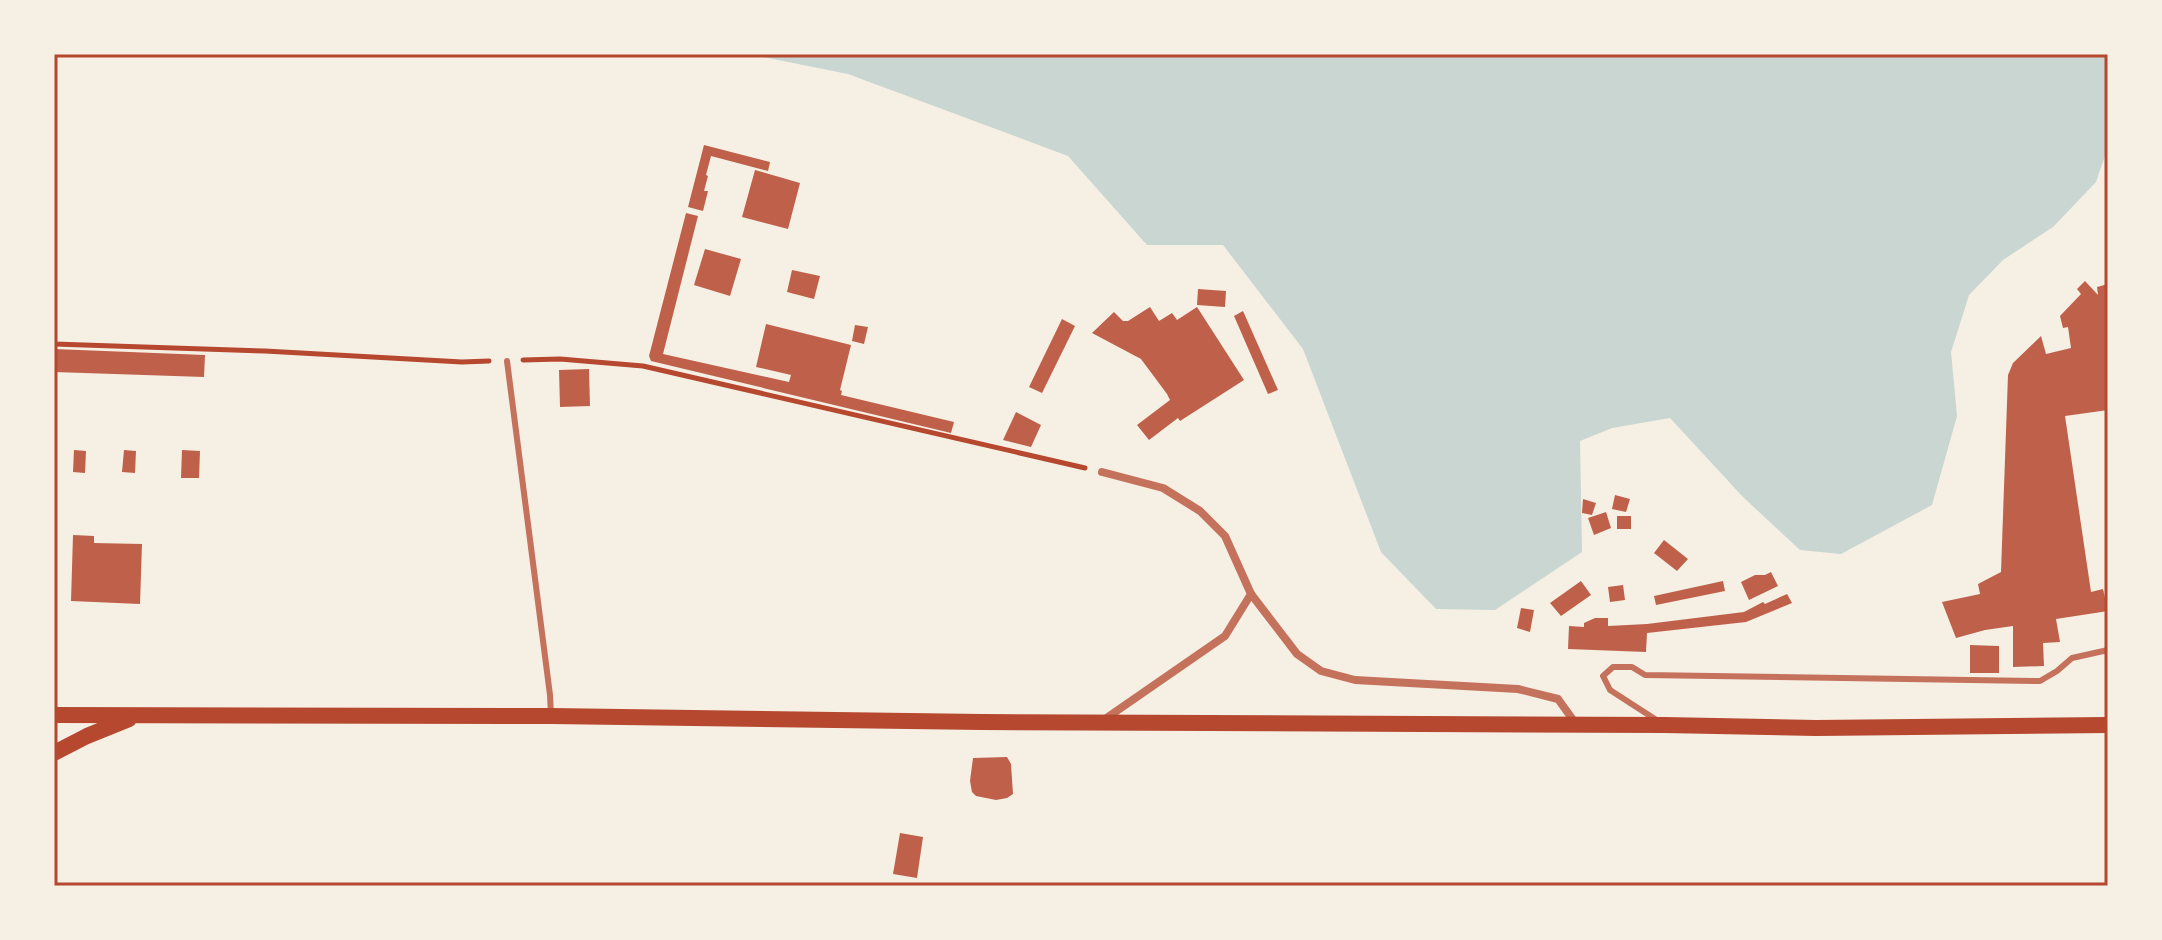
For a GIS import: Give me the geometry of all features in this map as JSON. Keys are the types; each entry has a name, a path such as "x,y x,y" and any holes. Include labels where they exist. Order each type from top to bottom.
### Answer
{"main road":[{"path":"54,715 551,716 1816,728 2108,725"},
{"path":"54,753 138,715"}],"street":[{"path":"1102,472 1163,488 1200,511 1225,536 1251,594 1297,654 1321,671 1355,680 1518,689 1558,699 1577,725"},
{"path":"1101,722 1225,636 1251,594"}],"lane":[{"path":"507,361 551,716"},
{"path":"1664,725 1610,690 1603,676 1613,667 1632,667 1645,675 2040,681 2072,658 2108,650"}],"path":[{"path":"54,344 462,362 560,359 643,366 1102,472"}],"shaded area":[{"path":"748,54 2108,54 2108,147 2096,182 2053,227 2003,260 1969,295 1951,352 1957,416 1932,505 1841,554 1800,550 1743,497 1670,418 1612,428 1580,441 1582,552 1495,610 1436,609 1381,552 1303,349 1223,245 1147,245 1068,156 848,74"}],"building":[{"path":"704,145 770,162 768,171 711,156 703,211 688,207"},
{"path":"755,170 800,183 788,229 742,217"},
{"path":"686,213 698,216 663,354 789,382 791,375 756,367 766,324 851,345 841,395 954,422 951,433 651,361 649,356"},
{"path":"705,249 741,259 730,296 694,285"},
{"path":"792,270 820,276 814,299 787,292"},
{"path":"2085,281 2098,295 2097,287 2108,284 2108,410 2065,416 2091,592 2103,589 2108,611 2056,619 2060,642 2043,643 2044,666 2013,667 2013,626 1956,638 1942,602 1980,594 1978,584 2001,572 2008,375 2013,363 2041,336 2046,354 2071,348 2068,327 2063,328 2060,316 2081,294 2077,289"},
{"path":"1198,289 1226,291 1225,307 1197,305"},
{"path":"1150,307 1159,321 1172,313 1177,320 1197,307 1244,380 1180,421 1178,418 1149,440 1137,425 1170,400 1167,394 1141,359 1092,333 1114,312 1123,321 1128,321"},
{"path":"1243,311 1278,390 1268,394 1234,316"},
{"path":"1062,319 1075,326 1042,393 1029,387"},
{"path":"855,325 868,327 864,344 852,341"},
{"path":"54,349 205,355 204,377 54,372"},
{"path":"589,369 590,406 560,407 559,370"},
{"path":"1016,412 1041,425 1031,447 1003,440"},
{"path":"74,450 86,451 85,473 73,472"},
{"path":"124,450 136,451 135,473 122,472"},
{"path":"182,450 200,451 199,478 181,478"},
{"path":"1615,495 1630,499 1626,512 1612,509"},
{"path":"1583,499 1596,503 1592,515 1582,513"},
{"path":"1606,512 1611,528 1594,535 1588,518"},
{"path":"1617,516 1631,516 1631,529 1617,529"},
{"path":"73,535 94,536 94,543 142,544 140,604 71,601"},
{"path":"1664,540 1688,559 1677,571 1654,553"},
{"path":"1771,572 1778,586 1749,600 1741,582"},
{"path":"1581,581 1591,595 1561,616 1550,603"},
{"path":"1723,581 1725,591 1656,605 1654,596"},
{"path":"1623,585 1625,600 1610,602 1608,587"},
{"path":"1787,594 1792,603 1746,622 1647,633 1646,652 1568,649 1569,626 1584,627 1584,623 1595,618 1608,618 1608,626 1744,612"},
{"path":"1521,608 1534,610 1530,632 1517,628"},
{"path":"1970,645 1999,646 1999,673 1970,673"},
{"path":"1007,757 1011,764 1013,794 996,800 976,796 970,781 973,758"},
{"path":"900,833 923,837 917,878 893,874"}]}
